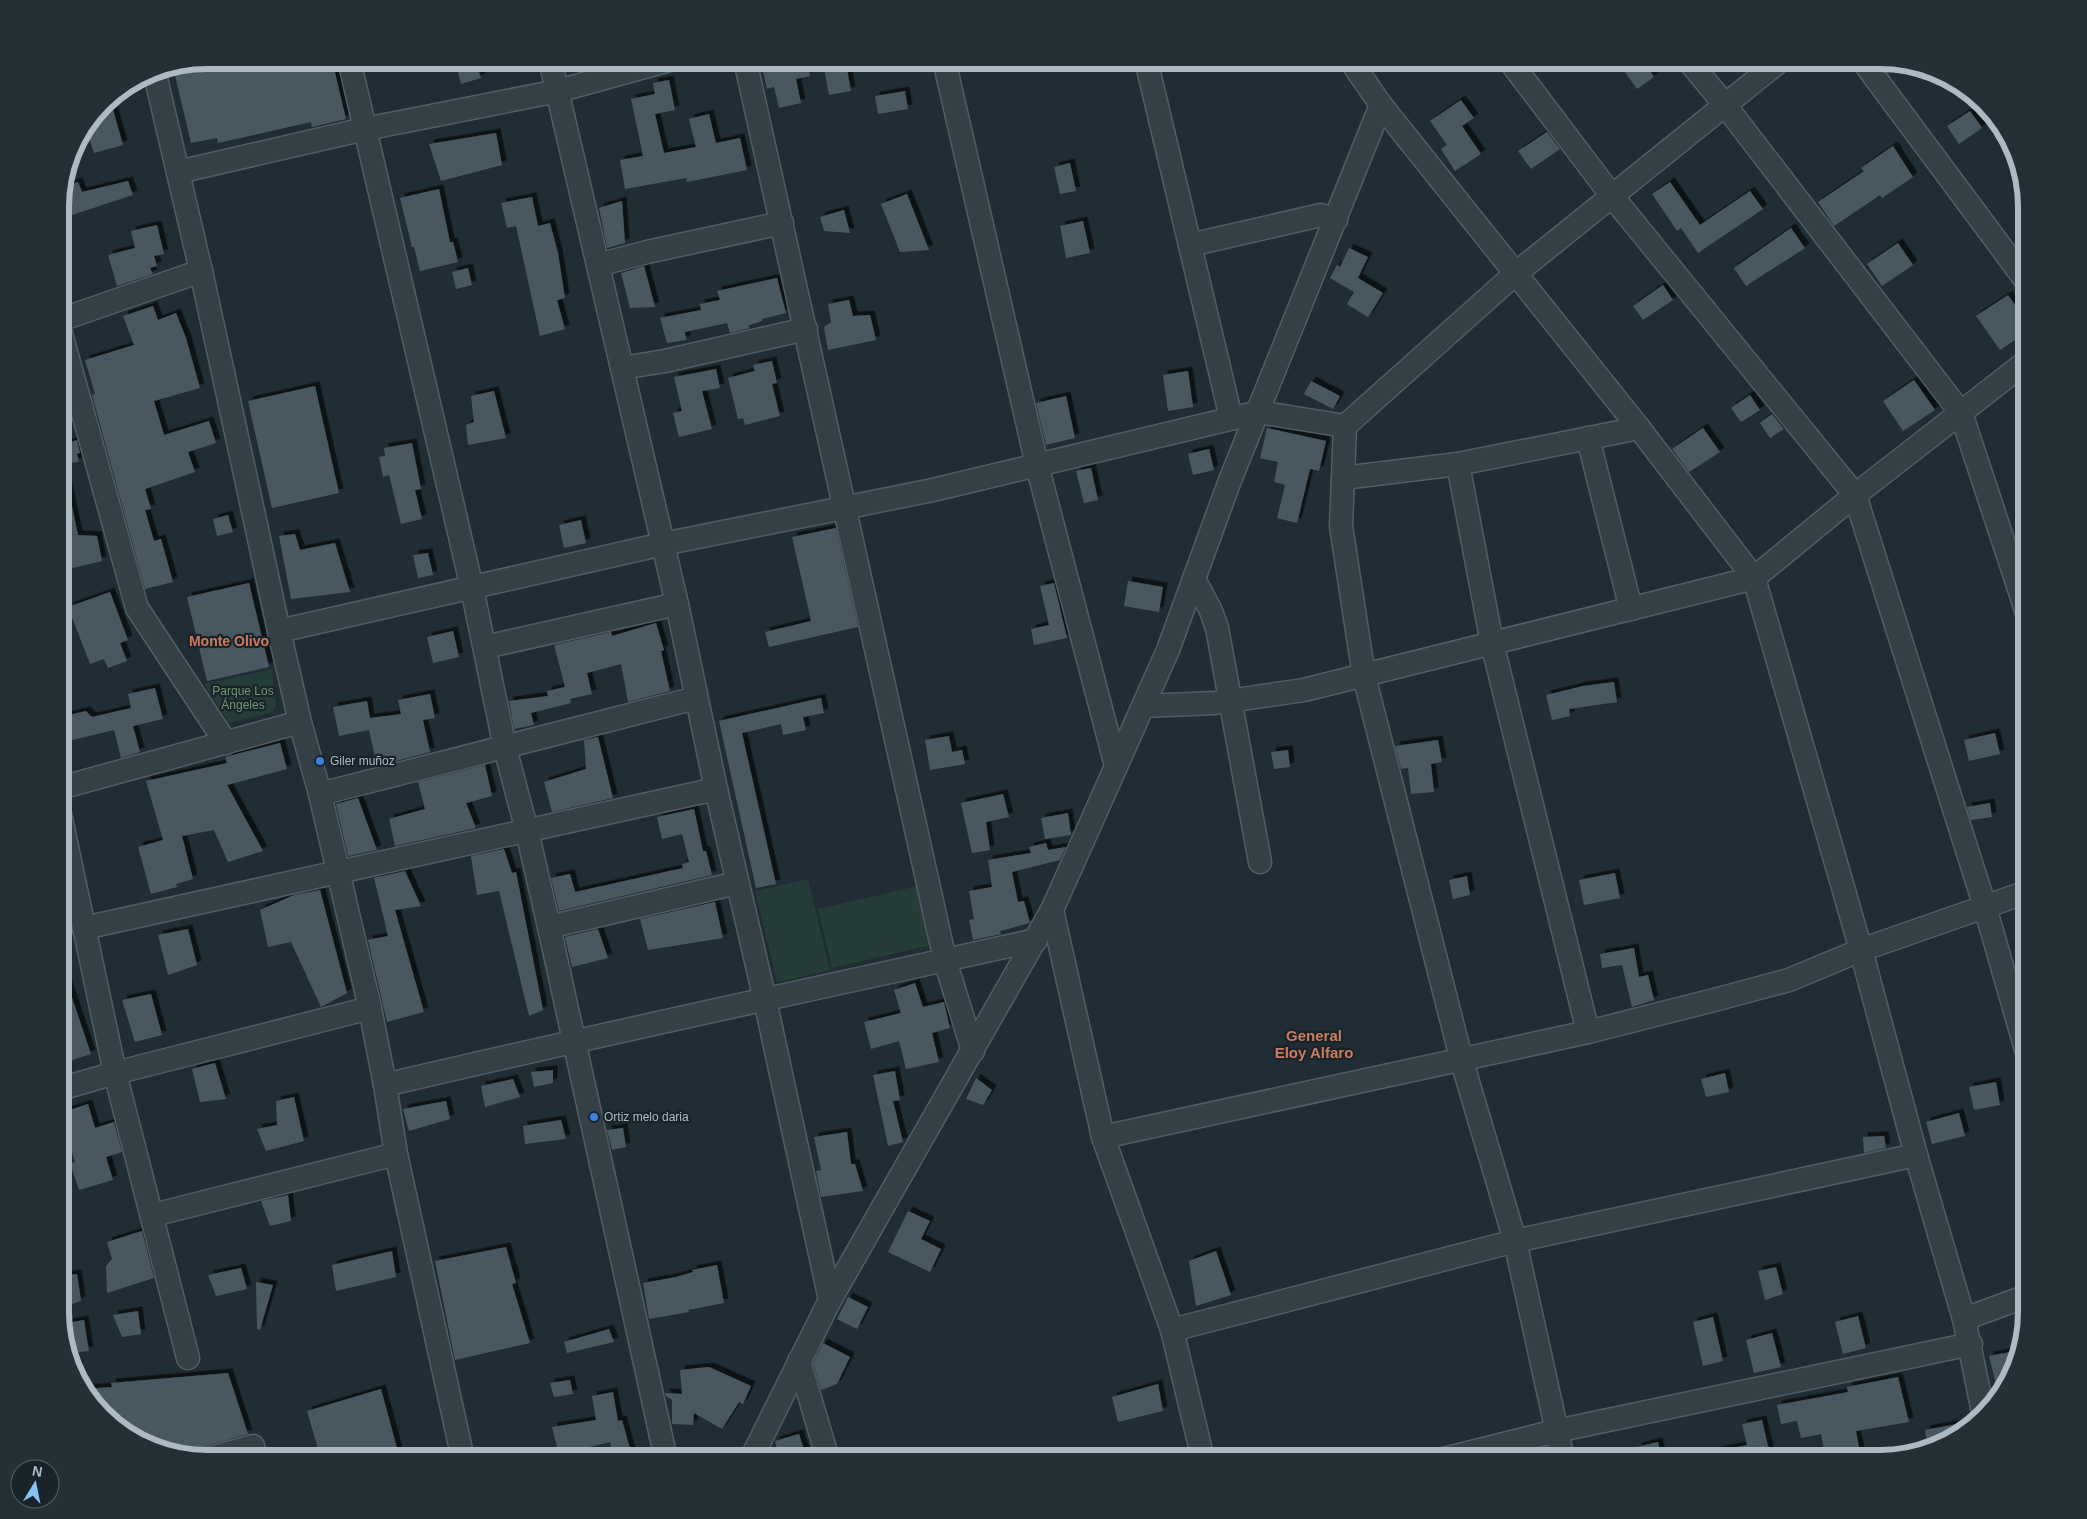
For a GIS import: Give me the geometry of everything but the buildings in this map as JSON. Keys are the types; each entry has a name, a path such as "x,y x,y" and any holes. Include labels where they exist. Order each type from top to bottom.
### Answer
{"street":[{"path":"351,69 472,588 505,748 527,831 549,927 664,1450"},
{"path":"552,69 677,604 716,789 765,1000 830,1300"},
{"path":"178,172 365,129 558,91 637,69"},
{"path":"747,69 945,960 973,1051"},
{"path":"946,69 1037,466 1116,766"},
{"path":"1148,69 1231,418"},
{"path":"1356,69 1381,105 1514,274 1639,428 1754,578 1861,950 1916,1155 1971,1344 1982,1406"},
{"path":"1516,69 1612,196 1855,495 1985,907 2018,1022"},
{"path":"1695,69 1961,413 2018,586"},
{"path":"1561,1450 1515,1242 1461,1058 1364,676 1341,526 1345,426 1514,274 1770,69"},
{"path":"1869,69 2018,270"},
{"path":"156,78 201,271 279,631 300,722 320,794 370,1008 396,1154 461,1450"},
{"path":"755,1450 830,1300 1052,910 1168,650 1229,483 1381,105"},
{"path":"1190,245 1321,215 1336,220"},
{"path":"598,265 647,252 782,223"},
{"path":"69,317 201,271"},
{"path":"622,368 665,361 806,329"},
{"path":"1144,706 1190,705 1230,701 1304,690 1754,578 1855,495 2018,368"},
{"path":"69,376 137,608 226,743"},
{"path":"279,631 663,544 933,490 1259,412 1345,426"},
{"path":"1343,478 1458,464 1639,428"},
{"path":"1588,438 1631,609"},
{"path":"1458,464 1492,644 1588,1032"},
{"path":"1194,579 1211,611 1216,628 1260,862"},
{"path":"485,647 677,604"},
{"path":"320,794 696,698"},
{"path":"69,786 300,722"},
{"path":"84,928 716,789"},
{"path":"69,857 115,1073 153,1215 188,1358"},
{"path":"549,927 737,883"},
{"path":"1103,1137 1588,1032 1789,980 1861,950 2018,895"},
{"path":"1052,910 1103,1137 1172,1330 1201,1450"},
{"path":"385,1085 573,1040 1036,940"},
{"path":"69,1086 370,1008"},
{"path":"153,1215 396,1154"},
{"path":"1172,1330 1515,1242 1916,1155"},
{"path":"1964,1319 2018,1299"},
{"path":"1480,1450 1556,1431 1971,1344"},
{"path":"799,1361 825,1450"},
{"path":"240,1450 254,1446"}],"green space":[{"name":"Parque Los Ángeles","path":"272,669 276,706 273,712 229,723 204,684"},
{"path":"808,879 830,970 777,982 755,891"},
{"path":"922,885 936,944 832,968 818,909"}],"place":[{"name":"Giler muñoz","path":"320,761"},
{"name":"Ortiz melo daria","path":"594,1117"}],"district":[{"name":"Monte Olivo","path":"229,641"},
{"name":"General Eloy Alfaro","path":"1314,1044"}]}
